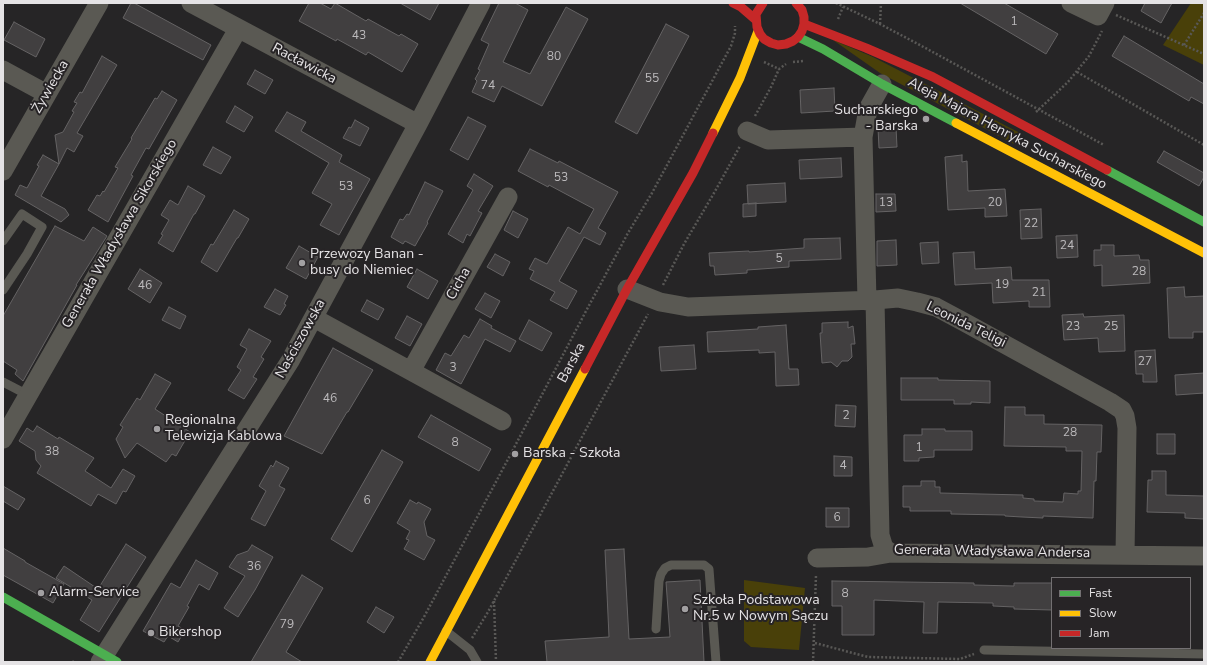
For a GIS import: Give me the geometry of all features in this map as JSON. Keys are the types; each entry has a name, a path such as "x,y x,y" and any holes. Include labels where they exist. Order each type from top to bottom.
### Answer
{"street":[{"name":"Żywiecka","path":"3,171 99,3"},
{"name":"Racławicka","path":"191,3 418,124"},
{"name":"Naściszowska","path":"107,660 290,361 418,124 481,3"},
{"path":"733,3 741,7 756,20"},
{"path":"763,3 759,9 756,20 758,31 772,47 793,41 802,31 804,17 798,3"},
{"path":"1071,3 1098,16 1108,8"},
{"name":"Aleja Majora Henryka Sucharskiego","path":"804,24 866,48 933,77 1204,222"},
{"name":"Generała Władysława Sikorskiego","path":"3,439 238,29"},
{"name":"Barska","path":"430,662 627,289 693,173 740,78 758,31"},
{"name":"Aleja Majora Henryka Sucharskiego","path":"798,37 823,49 882,84 1200,249"},
{"name":"Barska","path":"740,78 755,65"},
{"path":"3,70 47,94"},
{"name":"Generała Władysława Andersa","path":"882,84 868,109 864,137 880,535 884,548 891,553 1204,556"},
{"path":"747,131 768,140 864,137"},
{"name":"Cicha","path":"411,371 508,197"},
{"name":"Leonida Teligi","path":"627,289 660,302 688,307 871,301 898,298 936,307 1103,398 1122,410 1125,416 1127,428 1125,555"},
{"path":"314,318 502,421"},
{"path":"817,558 868,557 891,553"},
{"path":"3,597 107,660"}],"lane":[{"path":"3,241 22,214 42,227 27,254 3,290"},
{"path":"3,382 28,395"},
{"path":"656,629 659,581 665,568 671,565 704,565 708,569 716,662"},
{"path":"446,631 467,647 478,662"},
{"path":"984,650 1204,654"}],"path":[{"path":"836,3 880,24 1107,147"},
{"path":"880,24 881,3"},
{"path":"1108,8 1184,46 1204,54"},
{"path":"1184,46 1204,14"},
{"path":"1026,127 1038,109 1077,72 1089,56 1105,25"},
{"path":"398,662 424,617 628,233 652,193 731,46"},
{"path":"467,647 648,316 654,300 684,244 714,193 771,87 778,69"},
{"path":"1077,72 1204,145"},
{"path":"813,662 815,644 817,558"},
{"path":"494,600 496,662"},
{"path":"815,644 868,657 960,659 984,650"}],"shaded area":[{"path":"1191,3 1204,3 1204,65 1163,45"},
{"path":"833,40 873,57 1020,133 1014,144 880,73"},
{"path":"744,580 805,588 799,650 751,647 744,641"}],"building":[{"path":"131,3 134,3 211,45 203,60 123,18"},
{"path":"309,3 320,3 331,9 335,3 366,21 368,19 399,36 401,34 418,44 402,72 368,52 366,55 299,21"},
{"path":"400,3 439,3 430,20"},
{"path":"499,3 515,3 528,10 503,62 530,74 566,7 588,19 542,106 502,86 494,102 472,92 477,81 475,79 480,70 478,69 489,44 481,40"},
{"path":"960,3 1004,3 1058,34 1046,54"},
{"path":"1145,3 1172,3 1161,23 1141,11"},
{"path":"14,22 45,39 36,57 4,40"},
{"path":"666,24 689,36 637,134 615,122"},
{"path":"1124,36 1204,84 1204,104 1191,97 1189,101 1112,56"},
{"path":"102,56 117,65 77,133 83,136 74,152 67,148 59,164 55,135 63,132 74,112 72,111 77,103 74,102 80,92 82,93"},
{"path":"255,70 273,80 265,94 247,84"},
{"path":"834,88 835,111 801,113 800,90"},
{"path":"162,91 177,100 149,149 146,148 131,175 133,176 108,222 88,210 97,195 100,196 103,191 104,192 118,168 115,167 132,139 131,138 155,98 157,99"},
{"path":"235,106 253,117 244,132 226,122"},
{"path":"287,112 306,122 301,131 342,155 339,162 370,179 339,235 320,225 332,204 312,193 329,163 275,131"},
{"path":"468,117 486,126 468,160 450,150"},
{"path":"355,120 369,128 360,146 343,138"},
{"path":"896,127 897,147 879,148 878,128"},
{"path":"213,147 231,157 221,174 203,165"},
{"path":"530,149 558,163 559,161 618,192 598,228 606,233 600,245 584,237 559,281 577,291 567,309 550,300 555,292 530,279 534,271 529,269 535,258 547,264 568,227 580,234 594,209 549,185 548,187 518,171"},
{"path":"1164,151 1204,173 1204,177 1199,186 1157,162"},
{"path":"43,155 59,164 41,196 65,209 69,215 61,222 15,195 20,185 27,188"},
{"path":"962,155 962,162 967,161 968,191 1005,189 1007,216 985,217 985,208 948,210 945,157"},
{"path":"841,158 842,177 800,179 799,160"},
{"path":"474,174 493,186 478,211 482,213 470,236 467,234 463,243 448,234 473,190 467,186"},
{"path":"425,182 443,191 415,246 405,241 403,244 391,237 400,219 403,220 407,214 409,215"},
{"path":"785,183 786,202 748,204 747,185"},
{"path":"188,186 205,196 173,252 158,243 169,220 161,215 170,200 178,205"},
{"path":"876,194 895,194 896,211 876,212"},
{"path":"756,203 756,216 743,217 743,204"},
{"path":"1041,209 1042,238 1021,239 1020,210"},
{"path":"234,210 249,219 217,272 201,262 211,244 213,245"},
{"path":"513,211 528,219 518,238 504,230"},
{"path":"55,226 84,241 93,227 107,236 76,285 23,381 15,374 17,370 3,361 3,316"},
{"path":"1077,235 1078,257 1057,258 1056,236"},
{"path":"840,238 841,259 789,261 789,267 747,270 747,273 715,275 714,266 710,266 709,253 804,248 804,239"},
{"path":"896,240 897,265 877,266 877,241"},
{"path":"938,242 939,263 922,264 920,243"},
{"path":"1101,245 1114,245 1114,256 1139,255 1140,260 1149,260 1150,283 1102,286 1102,265 1094,266 1094,250 1101,250"},
{"name":"Przewozy Banan - busy do Niemiec","path":"299,246 318,257 306,279 286,268"},
{"path":"974,252 975,269 1011,267 1012,280 1049,280 1050,307 1029,307 1029,301 993,303 992,283 955,285 953,253"},
{"path":"495,254 510,262 503,276 487,267"},
{"path":"140,269 162,283 150,303 128,289"},
{"path":"417,269 438,281 428,299 407,287"},
{"path":"1184,287 1185,297 1204,296 1204,332 1193,332 1193,338 1169,338 1167,288"},
{"path":"275,289 288,296 284,304 286,305 280,315 264,307"},
{"path":"485,293 500,301 491,318 475,309"},
{"path":"367,300 384,309 378,320 361,311"},
{"path":"169,307 186,316 180,329 162,320"},
{"path":"1083,314 1084,317 1124,315 1125,351 1099,352 1098,338 1064,340 1062,315"},
{"path":"407,316 422,324 410,346 395,338"},
{"path":"480,319 492,326 491,328 516,341 510,352 485,339 461,384 436,370 445,353 451,356 464,335 469,338"},
{"path":"529,320 552,333 542,351 519,339"},
{"path":"848,322 848,328 853,326 855,344 851,344 852,357 848,361 842,361 837,367 831,362 822,363 820,333 822,333 822,323"},
{"path":"786,325 789,369 798,369 799,385 776,386 775,352 759,353 759,350 708,352 707,332 758,329 758,327"},
{"path":"249,329 271,341 261,357 264,359 253,377 257,379 244,399 228,390 241,370 237,367 247,349 240,345"},
{"path":"694,345 696,369 661,371 659,347"},
{"path":"333,348 373,370 322,454 284,436"},
{"path":"1155,350 1157,382 1143,382 1143,374 1136,374 1135,351"},
{"path":"1204,373 1204,393 1176,395 1175,375"},
{"path":"155,374 171,383 155,409 190,432 176,456 172,454 166,462 137,443 125,458 116,439 123,427 120,425 137,398 140,400"},
{"path":"901,378 938,378 938,380 990,381 990,403 971,402 971,404 954,404 954,400 901,400"},
{"path":"836,405 856,406 855,427 835,426"},
{"path":"1005,407 1025,407 1025,415 1044,415 1044,424 1102,425 1101,452 1097,452 1096,481 1094,481 1093,518 1043,516 1043,518 1005,515 951,514 951,511 910,511 910,507 903,507 903,486 921,486 921,481 935,481 935,487 940,487 940,493 1023,495 1023,498 1034,499 1034,501 1063,502 1064,493 1078,494 1078,491 1081,491 1082,451 1066,451 1066,447 1004,446"},
{"path":"431,415 491,449 479,471 418,437"},
{"path":"37,426 94,458 85,471 111,488 123,469 135,476 126,492 123,491 116,504 98,494 91,506 37,473 41,466 36,460 35,451 19,441 27,428 33,432"},
{"path":"922,429 972,431 972,450 934,450 934,457 919,458 919,461 904,461 904,435 922,435"},
{"path":"1157,434 1175,434 1175,454 1157,454"},
{"path":"382,450 403,462 352,552 331,539"},
{"path":"834,456 852,457 852,476 834,476"},
{"path":"276,461 289,468 279,486 285,489 265,526 251,519 266,491 259,486 271,465 273,467"},
{"path":"1152,471 1166,471 1166,495 1204,496 1204,519 1185,518 1185,513 1147,512 1148,480 1152,480"},
{"path":"3,486 25,499 18,510 3,501"},
{"path":"410,500 417,504 418,502 431,509 424,522 427,536 435,540 424,560 404,549 409,540 406,539 410,531 397,523"},
{"path":"826,508 849,508 849,527 826,527"},
{"path":"126,544 146,557 99,632 80,620 92,600 56,578 64,566 98,589"},
{"path":"252,545 273,557 238,617 224,608 245,576 229,567 237,555 248,551"},
{"path":"3,548 64,584 53,603 3,575"},
{"name":"Szkoła Podstawowa Nr.5 w Nowym Sączu","path":"624,549 629,639 670,637 666,582 700,580 704,662 547,662 545,641 609,637 605,550"},
{"path":"196,560 218,573 209,590 199,584 187,606 189,607 178,626 185,630 178,642 168,636 164,642 143,631 171,583 180,588"},
{"path":"302,575 323,588 286,652 302,662 251,662"},
{"path":"832,581 974,583 974,585 1014,586 1014,583 1051,583 1051,610 1014,609 1014,607 993,606 993,603 938,602 937,633 923,633 924,602 874,600 874,635 842,635 842,606 832,606"},
{"path":"376,607 394,617 384,633 367,622"}],"traffic: fast":[{"path":"798,37 823,49 882,84 956,123"},
{"path":"1107,170 1204,222"},
{"path":"3,597 117,662"}],"traffic: slow":[{"path":"713,133 740,78 758,31"},
{"path":"956,123 1204,253"},
{"path":"430,662 585,369"}],"traffic: jam":[{"path":"733,3 741,7 756,20"},
{"path":"763,3 756,14 757,27 764,39 778,45 793,41 802,31 804,17 802,10 796,3"},
{"path":"804,24 866,48 933,77 1107,170"},
{"path":"585,369 627,289 693,173 713,133"}],"place":[{"name":"Sucharskiego - Barska","path":"926,119"},
{"name":"Przewozy Banan - busy do Niemiec","path":"302,263"},
{"name":"Regionalna Telewizja Kablowa","path":"157,429"},
{"name":"Barska - Szkoła","path":"515,454"},
{"name":"Alarm-Service","path":"41,593"},
{"name":"Szkoła Podstawowa Nr.5 w Nowym Sączu","path":"685,609"},
{"name":"Bikershop","path":"151,633"}]}
